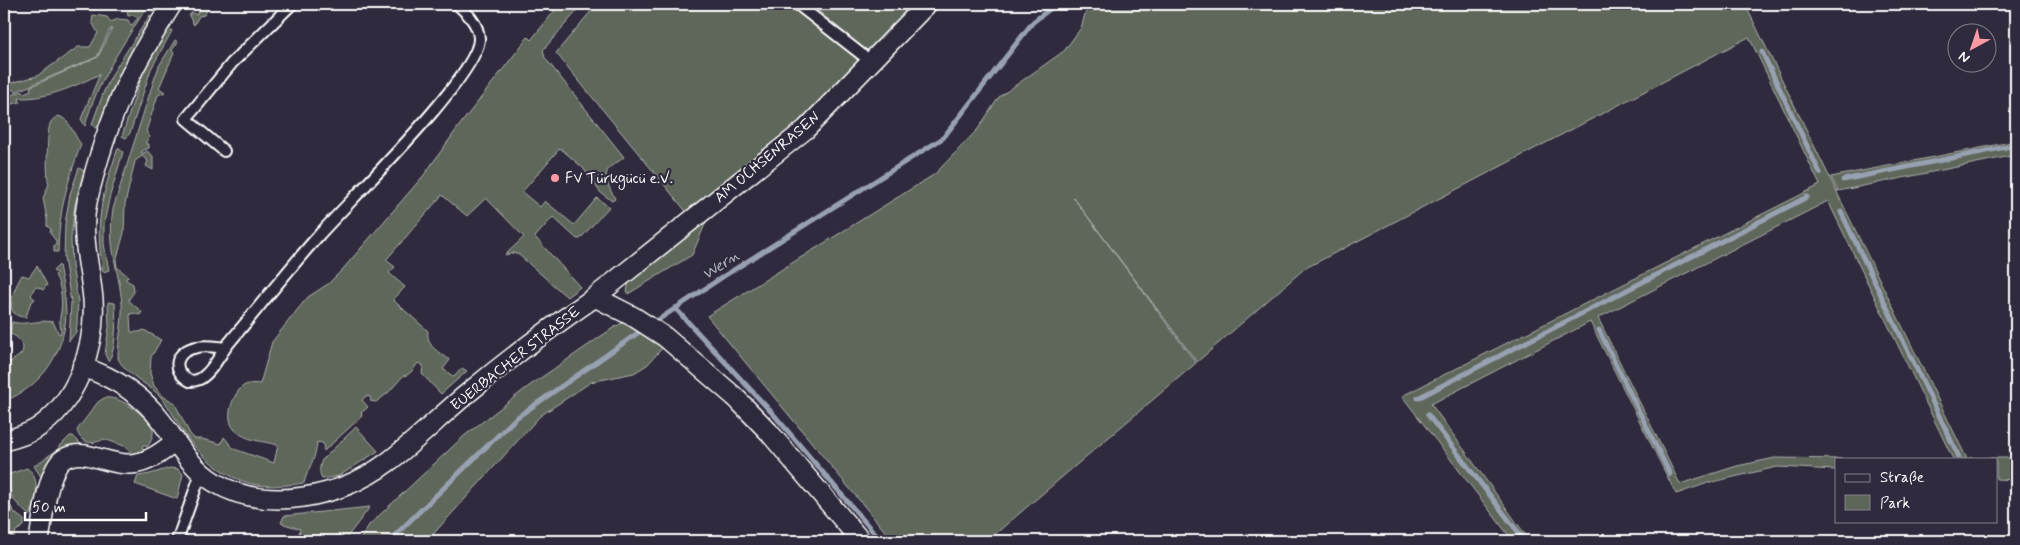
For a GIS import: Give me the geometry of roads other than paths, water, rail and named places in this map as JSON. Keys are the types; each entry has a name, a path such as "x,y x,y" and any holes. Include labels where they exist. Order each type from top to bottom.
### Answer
{"street":[{"path":"4,441 27,434 44,423 64,402 82,367 89,346 93,315 92,290 84,243 84,217 88,200 114,114 127,82 144,49 172,4"},
{"name":"AM OCHSENRASEN","path":"594,297 806,129 927,4"},
{"name":"EUERBACHER STRASSE","path":"82,367 113,379 136,395 155,413 175,442 201,472 223,487 265,499 285,499 344,487 388,462 507,361 594,297 634,317 666,337 735,397 768,431 861,541"},
{"path":"39,541 54,473 60,462 66,458 86,455 116,463 131,464 151,458 175,442"}],"lane":[{"path":"224,151 186,119 232,64 292,4"},
{"path":"225,348 198,347 189,350 177,360 178,372 190,381 198,380 212,367 225,348 318,237 430,115 473,59 478,48 477,28 471,18 457,4"},
{"path":"798,4 870,61"},
{"path":"177,541 201,472"}],"waterway":[{"name":"Wern","path":"652,324 724,276 943,138 1033,22 1056,4"},
{"path":"1762,52 1820,173"},
{"path":"1843,180 2016,145"},
{"path":"1418,398 1807,197"},
{"path":"1841,212 1959,457"},
{"path":"675,308 775,416 881,541"},
{"name":"Wern","path":"389,541 516,418 645,328"},
{"path":"1599,330 1670,474"},
{"path":"1428,415 1525,541"}],"place":[{"name":"FV Türkgücü e.V.","path":"555,178"}]}
